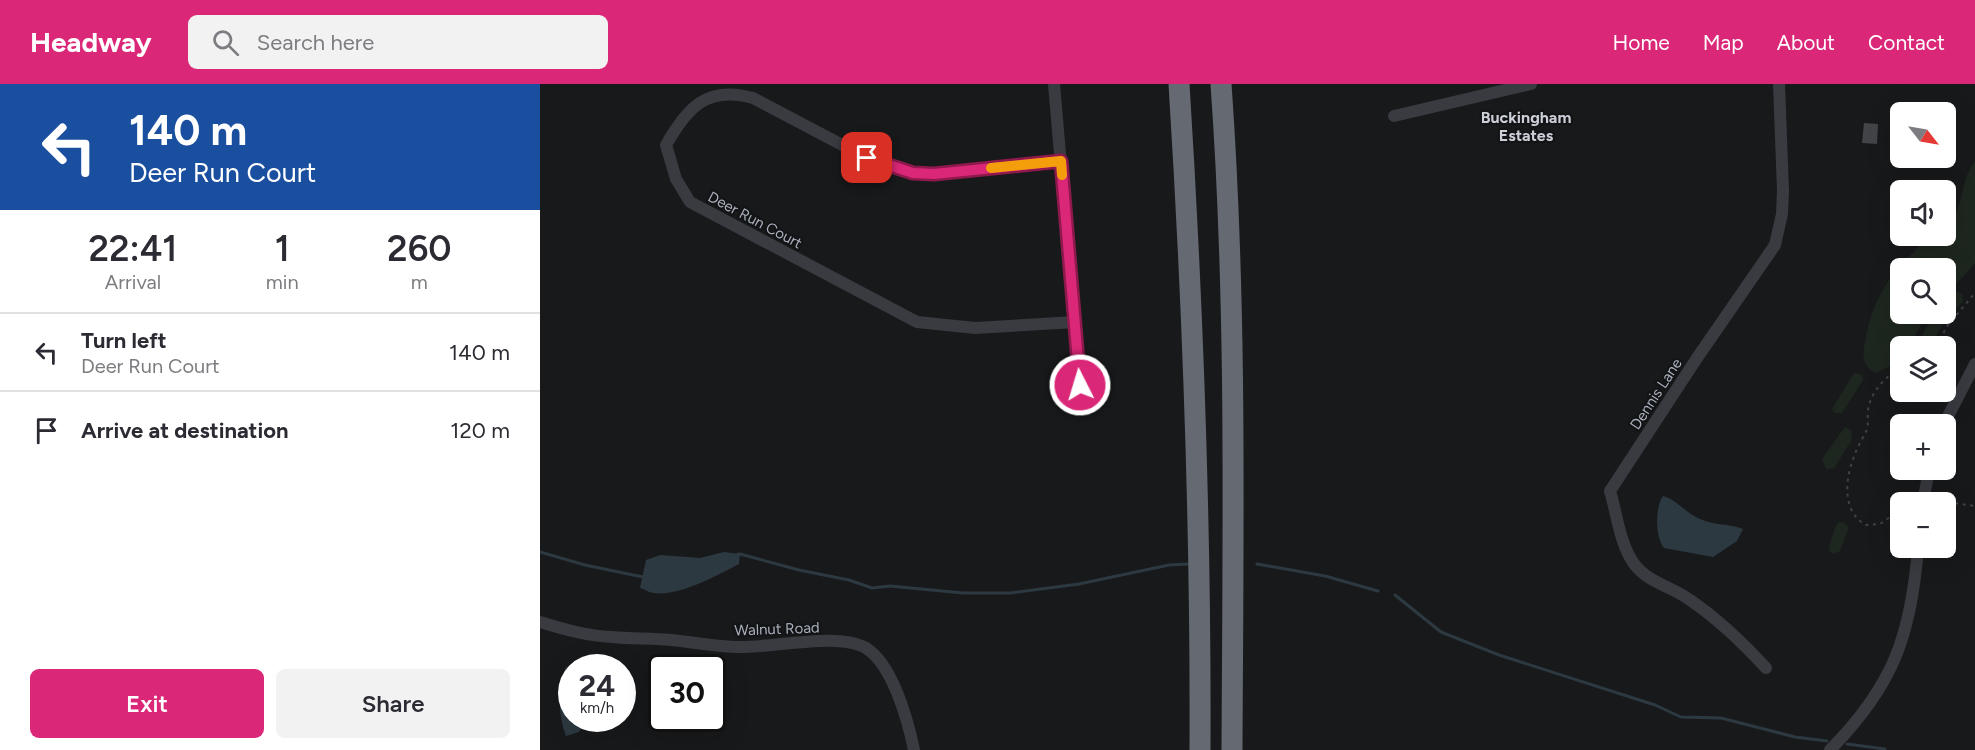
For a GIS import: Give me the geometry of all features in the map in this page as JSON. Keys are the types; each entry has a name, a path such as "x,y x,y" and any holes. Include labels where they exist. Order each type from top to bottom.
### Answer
{"highway":[{"path":"1179,84 1193,313 1197,435 1200,750"},
{"path":"1221,84 1233,353 1232,750"}],"street":[{"path":"1054,84 1080,385"},
{"path":"1394,116 1531,84"},
{"name":"Dennis Lane","path":"1767,668 1741,642 1690,599 1658,582 1635,565 1624,543 1610,491 1697,358 1775,245 1782,214 1783,191 1779,84"},
{"name":"Deer Run Court","path":"1061,161 934,174 913,173 867,158 753,98 736,93 702,101 689,110 666,145 676,179 690,202 917,322 975,328 1075,322"},
{"path":"1949,414 1975,364"},
{"path":"1830,750 1864,711 1896,658 1910,613 1917,558"},
{"name":"Walnut Road","path":"540,622 584,634 737,647 809,642 857,644 873,653 890,678 904,713 914,750"}],"path":[{"path":"1942,336 1975,293"},
{"path":"1890,375 1882,381 1872,398 1868,409 1868,427 1854,455 1847,486 1851,509 1866,525 1880,524 1890,517"},
{"path":"1956,503 1975,506"}],"shaded area":[{"path":"1975,161 1975,263 1956,283 1956,258 1908,258 1920,246 1956,246 1956,210 1967,175"},
{"path":"1889,280 1890,324 1921,324 1915,336 1890,336 1890,366 1875,373 1865,361 1865,342 1877,301"},
{"path":"1956,291 1962,294 1963,301 1956,309"},
{"path":"1929,324 1943,324 1936,336 1922,336"},
{"path":"1854,373 1862,375 1863,380 1842,413 1835,413 1832,409"},
{"path":"1845,427 1852,431 1851,441 1834,468 1826,469 1822,459"},
{"path":"1663,496 1703,520 1743,529 1737,541 1713,557 1664,548 1659,537 1657,522"},
{"path":"1839,522 1849,527 1840,551 1833,554 1829,551 1830,544"},
{"path":"724,552 740,554 739,564 698,584 674,592 654,593 640,588 646,560 660,555 700,558"},
{"path":"565,732 579,732 566,736"}],"building":[{"path":"1864,123 1878,124 1877,144 1862,143"}],"waterway":[{"path":"540,552 585,565 643,577"},
{"path":"736,555 740,554 799,570 849,580 872,588 890,586 963,593 1011,593 1079,584 1169,565 1188,564"},
{"path":"1257,564 1325,576 1378,591"},
{"path":"1395,595 1441,632 1499,655 1655,705 1681,717 1721,718 1795,737 1827,741"},
{"path":"1847,744 1885,749"}],"slow traffic":[{"path":"991,168 1061,161 1062,175"}],"district":[{"name":"Buckingham Estates","path":"1526,126"}],"route":[{"path":"867,158 913,173 934,174 1061,161 1080,385"}]}
